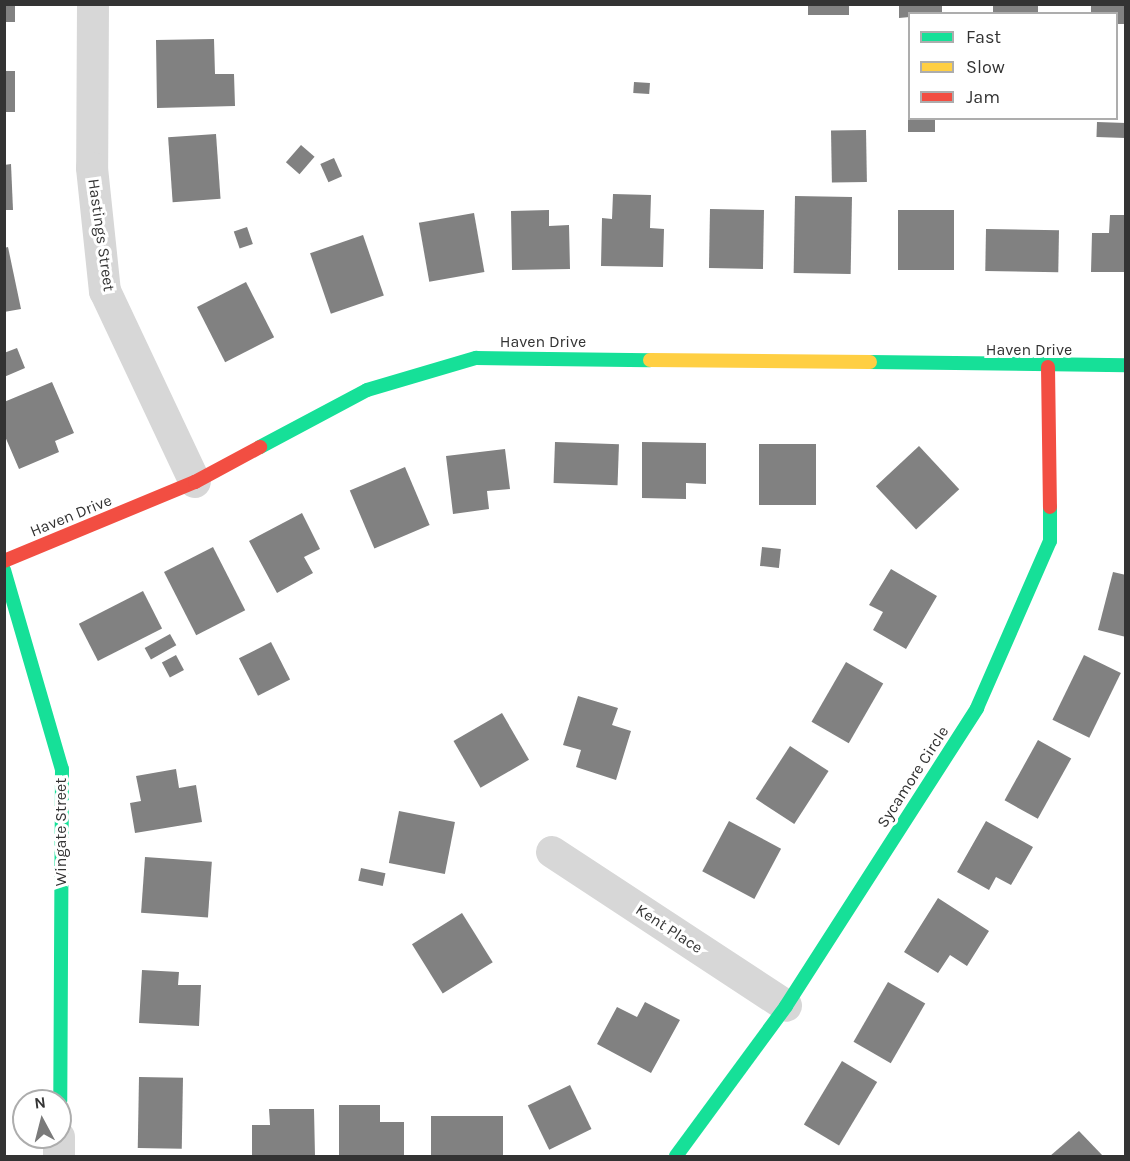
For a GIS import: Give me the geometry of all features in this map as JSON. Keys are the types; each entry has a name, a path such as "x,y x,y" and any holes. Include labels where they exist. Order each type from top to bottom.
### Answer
{"street":[{"name":"Hastings Street","path":"93,4 92,168 105,291 195,482"},
{"name":"Haven Drive","path":"4,561 195,482 367,390 476,358 1048,367 1125,365"},
{"name":"Sycamore Circle","path":"676,1156 786,1006 977,708 1050,541 1048,367"},
{"name":"Wingate Street","path":"4,570 62,769 60,1089"},
{"name":"Kent Place","path":"552,852 786,1006"}],"building":[{"path":"4,4 15,4 15,22 4,22"},
{"path":"808,4 849,4 849,15 808,15"},
{"path":"899,4 942,4 942,12 908,12 908,17 899,18"},
{"path":"993,4 1038,4 1038,12 993,12"},
{"path":"1091,4 1126,4 1126,24 1118,24 1118,12 1091,12"},
{"path":"214,39 215,74 234,74 235,106 157,108 156,40"},
{"path":"4,71 15,71 15,112 4,112"},
{"path":"634,82 650,83 649,94 633,93"},
{"path":"908,120 935,120 935,132 908,132"},
{"path":"1097,122 1126,123 1125,138 1096,137"},
{"path":"866,130 867,182 832,183 831,131"},
{"path":"216,134 221,199 173,202 168,137"},
{"path":"301,145 315,157 299,174 286,162"},
{"path":"334,158 342,176 328,182 320,164"},
{"path":"11,164 13,210 4,210 4,165"},
{"path":"613,194 651,195 650,228 664,229 663,267 601,266 602,218 612,219"},
{"path":"795,196 852,197 851,274 794,273"},
{"path":"710,209 764,210 763,269 709,268"},
{"path":"549,210 549,226 569,225 570,269 512,270 511,211"},
{"path":"898,210 954,210 954,270 898,270"},
{"path":"474,213 484,272 429,282 419,223"},
{"path":"1110,215 1126,215 1126,272 1091,272 1092,233 1109,233"},
{"path":"247,227 253,244 240,249 234,232"},
{"path":"986,229 1059,230 1058,272 985,271"},
{"path":"363,235 384,296 331,314 310,253"},
{"path":"8,247 21,309 4,312 4,248"},
{"path":"246,282 274,337 225,362 197,307"},
{"path":"17,348 25,368 4,377 4,353"},
{"path":"52,382 74,433 55,441 59,452 19,469 4,434 4,402"},
{"path":"555,442 619,444 618,485 554,483"},
{"path":"642,442 706,443 706,484 686,483 686,499 642,498"},
{"path":"759,444 816,444 816,505 759,505"},
{"path":"919,446 959,489 916,529 876,486"},
{"path":"505,449 510,489 487,491 489,509 453,514 446,456"},
{"path":"405,467 430,525 374,548 350,490"},
{"path":"302,513 320,549 304,557 313,573 277,593 249,541"},
{"path":"213,547 245,610 196,635 164,572"},
{"path":"762,547 781,549 779,568 760,566"},
{"path":"891,569 937,596 906,649 873,630 883,612 869,605"},
{"path":"1113,572 1126,575 1126,637 1098,630"},
{"path":"143,591 162,628 98,661 79,624"},
{"path":"170,634 176,645 151,659 145,648"},
{"path":"271,642 290,679 258,696 239,658"},
{"path":"176,655 184,670 170,678 162,663"},
{"path":"1084,655 1121,673 1089,738 1052,720"},
{"path":"846,662 883,684 849,743 812,722"},
{"path":"578,696 618,708 612,725 631,731 616,780 576,767 581,750 563,745"},
{"path":"502,713 529,760 481,788 454,741"},
{"path":"1038,740 1071,758 1038,819 1005,800"},
{"path":"790,746 829,771 794,824 756,799"},
{"path":"176,769 179,788 196,785 202,822 135,833 130,803 141,801 136,776"},
{"path":"399,811 455,822 445,874 389,863"},
{"path":"729,821 781,849 754,899 702,871"},
{"path":"986,821 1033,847 1011,885 996,877 989,890 957,872"},
{"path":"145,857 212,862 208,918 141,913"},
{"path":"361,868 385,873 383,886 358,881"},
{"path":"938,898 989,931 967,966 950,955 938,973 904,952"},
{"path":"462,913 493,962 443,993 412,944"},
{"path":"142,970 179,972 178,985 201,985 199,1026 139,1023"},
{"path":"888,982 925,1004 891,1063 854,1042"},
{"path":"645,1002 680,1020 651,1073 597,1044 617,1007 637,1017"},
{"path":"842,1061 877,1082 839,1146 804,1124"},
{"path":"139,1077 183,1078 182,1149 138,1148"},
{"path":"570,1085 591,1129 549,1150 528,1106"},
{"path":"339,1105 380,1105 380,1122 404,1122 404,1156 339,1156"},
{"path":"269,1109 314,1109 315,1156 252,1156 252,1125 270,1125"},
{"path":"431,1116 503,1116 503,1156 431,1156"},
{"path":"1079,1131 1103,1156 1050,1156"}],"traffic: fast":[{"path":"260,447 367,390 476,358 650,360"},
{"path":"870,362 1126,365"},
{"path":"676,1156 786,1006 977,708 1050,541 1050,507"},
{"path":"4,570 62,769 60,1089"}],"traffic: slow":[{"path":"650,360 870,362"}],"traffic: jam":[{"path":"1048,367 1050,507"},
{"path":"4,561 195,482 260,447"}]}
